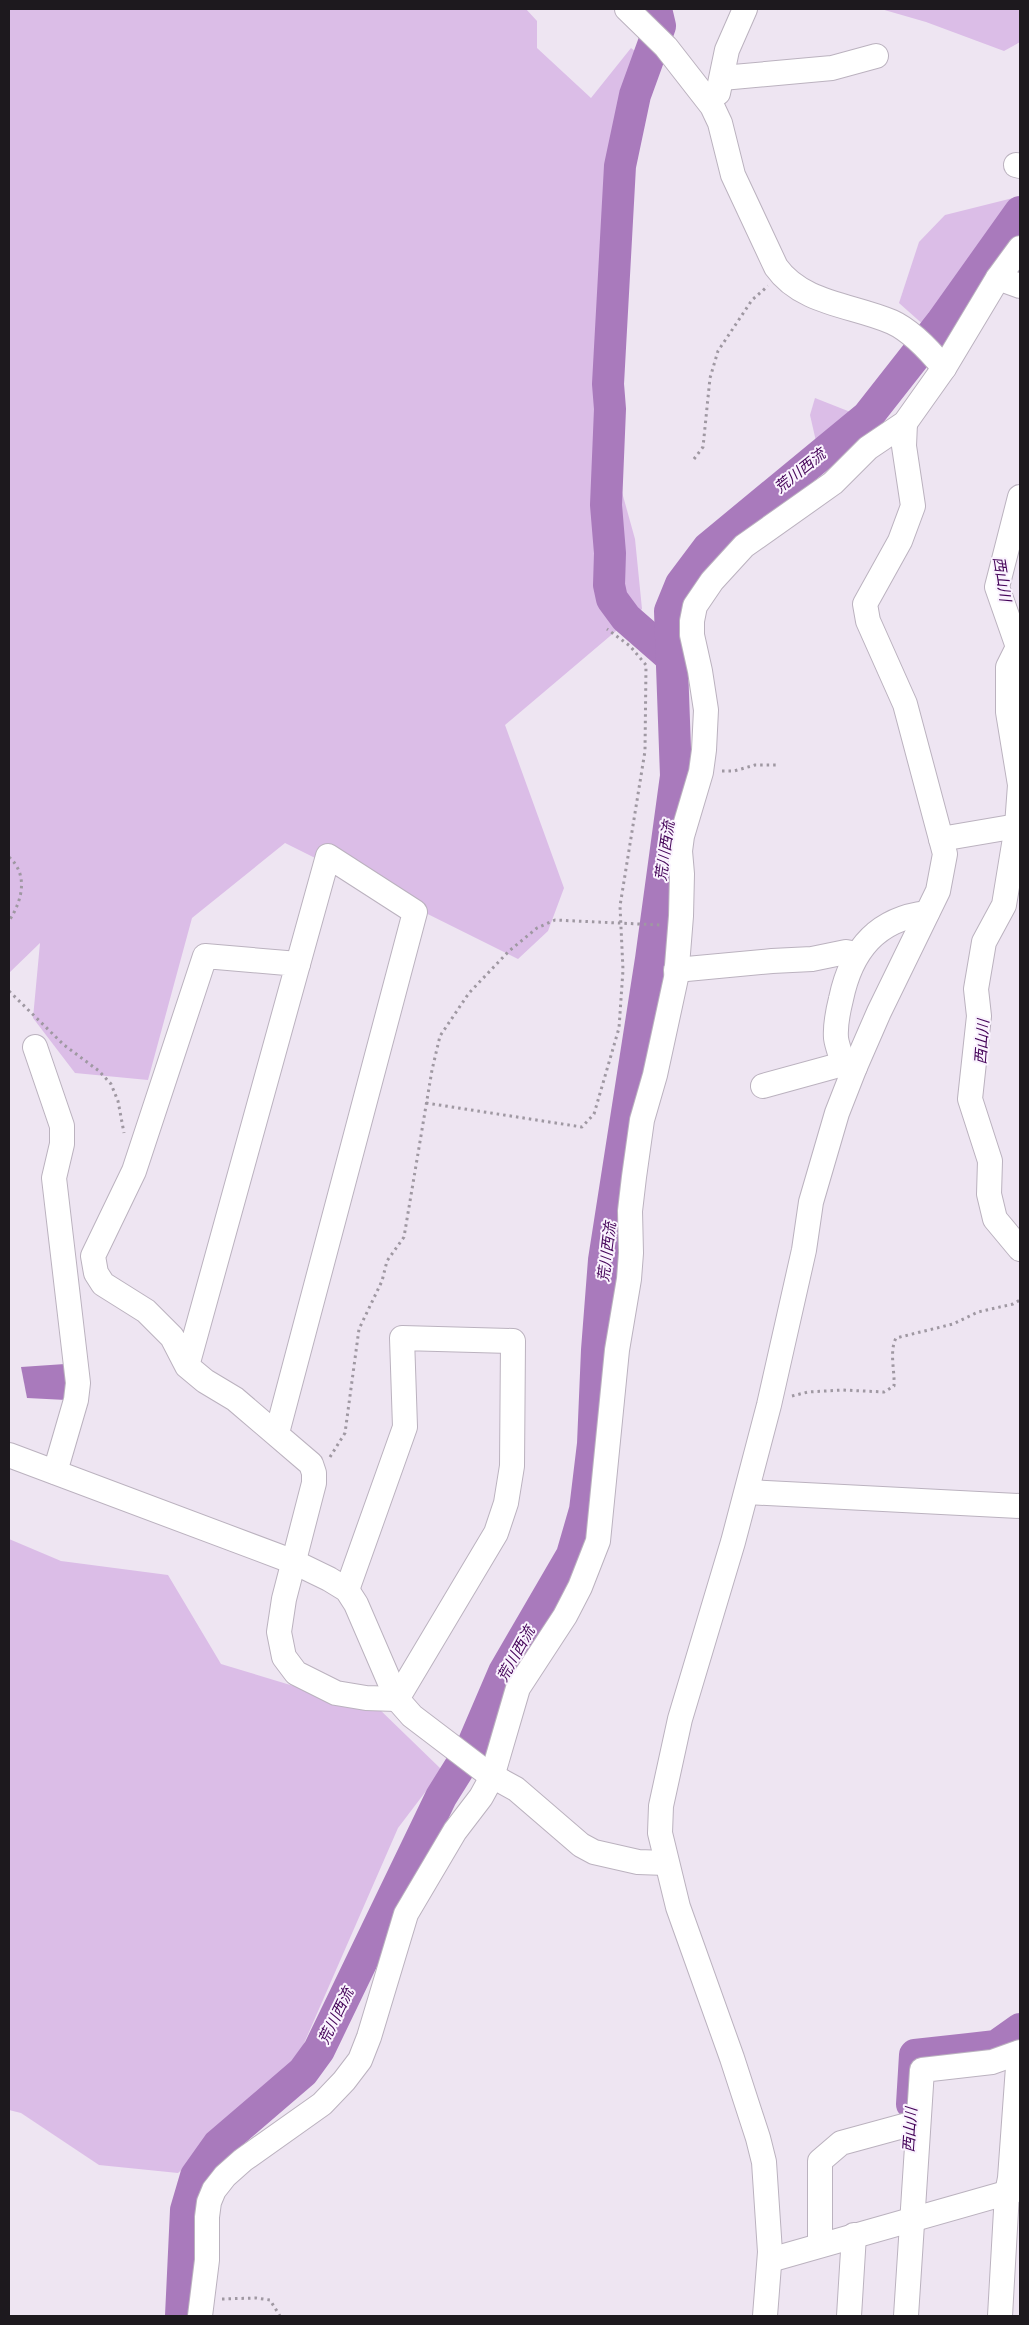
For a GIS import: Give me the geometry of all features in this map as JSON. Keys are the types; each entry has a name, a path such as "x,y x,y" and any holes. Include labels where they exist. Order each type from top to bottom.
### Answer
{"street":[{"path":"627,9 659,40 712,106 720,123 733,175 776,267 785,279 805,293 893,323 914,338 941,364"},
{"path":"712,106 722,78 727,50 745,9"},
{"path":"722,78 832,68 876,56"},
{"path":"200,2316 207,2260 207,2217 209,2202 214,2190 225,2176 243,2160 322,2104 344,2081 360,2060 377,2013 406,1914 455,1831 481,1797 518,1688 565,1616 580,1587 598,1541 617,1350 629,1279 631,1253 630,1211 634,1177 642,1120 655,1075 676,970 682,874 680,851 682,836 701,772 706,710 692,635 695,606 712,581 744,546 833,483 868,448 905,423 941,364 1020,248"},
{"path":"998,278 1020,286"},
{"path":"765,2316 770,2260 764,2162 732,2058 678,1907 660,1833 661,1806 666,1776 680,1719 747,1492 770,1402 804,1250 811,1202 849,1065 938,891 943,846 905,704 868,621 864,604 900,541 908,524 913,506 904,446 905,423"},
{"path":"1020,497 997,587 1018,647 1008,667 1008,712 1017,739 1020,785 1017,826 1004,905 993,922 984,942 976,989 979,1016 970,1098 990,1161 989,1194 995,1219 1020,1249"},
{"path":"943,846 1017,826"},
{"path":"187,1366 328,856 415,912 277,1433"},
{"path":"849,1065 836,1038 838,1011 844,983 857,954 865,943 886,926 914,915 927,914"},
{"path":"676,970 812,959 846,952 857,954"},
{"path":"298,964 205,956 134,1171 93,1256 96,1273 103,1284 146,1311 172,1337 187,1366 205,1381 235,1399 311,1464 314,1472 314,1483 284,1599 279,1632 284,1657 296,1673 336,1693 366,1698 397,1699"},
{"path":"35,1047 62,1126 62,1144 54,1178 78,1382 76,1400 55,1472"},
{"path":"763,1086 849,1065"},
{"path":"346,1590 405,1427 402,1338 513,1341 512,1466 506,1503 496,1533 397,1699"},
{"path":"9,1455 294,1562 346,1590 356,1604 397,1699 412,1716 489,1775 516,1789 581,1845 594,1852 638,1862 666,1863"},
{"path":"747,1492 1020,1506"},
{"path":"906,2316 922,2070 992,2062 1020,2053 1010,2178 1014,2191 1000,2316"},
{"path":"820,2246 820,2161 841,2143 918,2122"},
{"path":"770,2260 1014,2191"},
{"path":"849,2316 854,2235"}],"path":[{"path":"694,459 703,447 710,378 718,351 752,300 764,288 785,279"},
{"path":"426,1103 582,1127 594,1114 619,1028 622,970 620,906 645,752 646,665 630,646 607,629"},
{"path":"701,772 734,771 755,765 778,765"},
{"path":"9,857 15,863 22,880 22,895 9,921"},
{"path":"314,1472 323,1469 345,1433 359,1329 382,1282 387,1261 404,1237 426,1103 440,1036 469,993 509,951 537,928 555,920 662,925"},
{"path":"9,991 64,1045 99,1071 111,1084 118,1101 124,1136"},
{"path":"770,1402 808,1392 844,1390 884,1392 894,1386 895,1369 892,1346 896,1338 953,1324 978,1312 1012,1304 1020,1300"},
{"path":"204,2291 218,2299 256,2298 270,2300 280,2316"}],"shaded area":[{"path":"9,9 526,9 537,21 537,48 591,98 631,48 652,64 620,231 605,431 635,539 642,609 505,725 564,888 548,931 518,959 285,843 192,918 148,1080 75,1073 33,1018 40,943 9,973"},
{"path":"881,9 1020,9 1020,42 1004,51 926,22"},
{"path":"1013,198 1002,243 955,330 926,327 899,303 919,242 945,215"},
{"path":"815,398 858,415 836,453 818,450 810,415"},
{"path":"65,1364 68,1387 66,1400 27,1398 21,1367"},
{"path":"9,1539 61,1561 168,1575 221,1664 320,1694 375,1705 442,1770 398,1828 288,2080 178,2173 99,2165 21,2113 9,2110"}],"waterway":[{"path":"656,9 660,26 635,95 620,166 608,384 610,409 606,505 610,553 609,585 612,599 626,618 673,659"},
{"name":"荒川西流","path":"181,2316 186,2210 196,2176 218,2145 303,2072 319,2050 441,1797 471,1749 504,1672 572,1555 585,1510 593,1444 597,1350 604,1260 651,959 676,776 670,611 681,584 708,548 868,416 941,323 1020,212"},
{"name":"西山川","path":"912,2104 915,2055 996,2046 1020,2029"}]}
